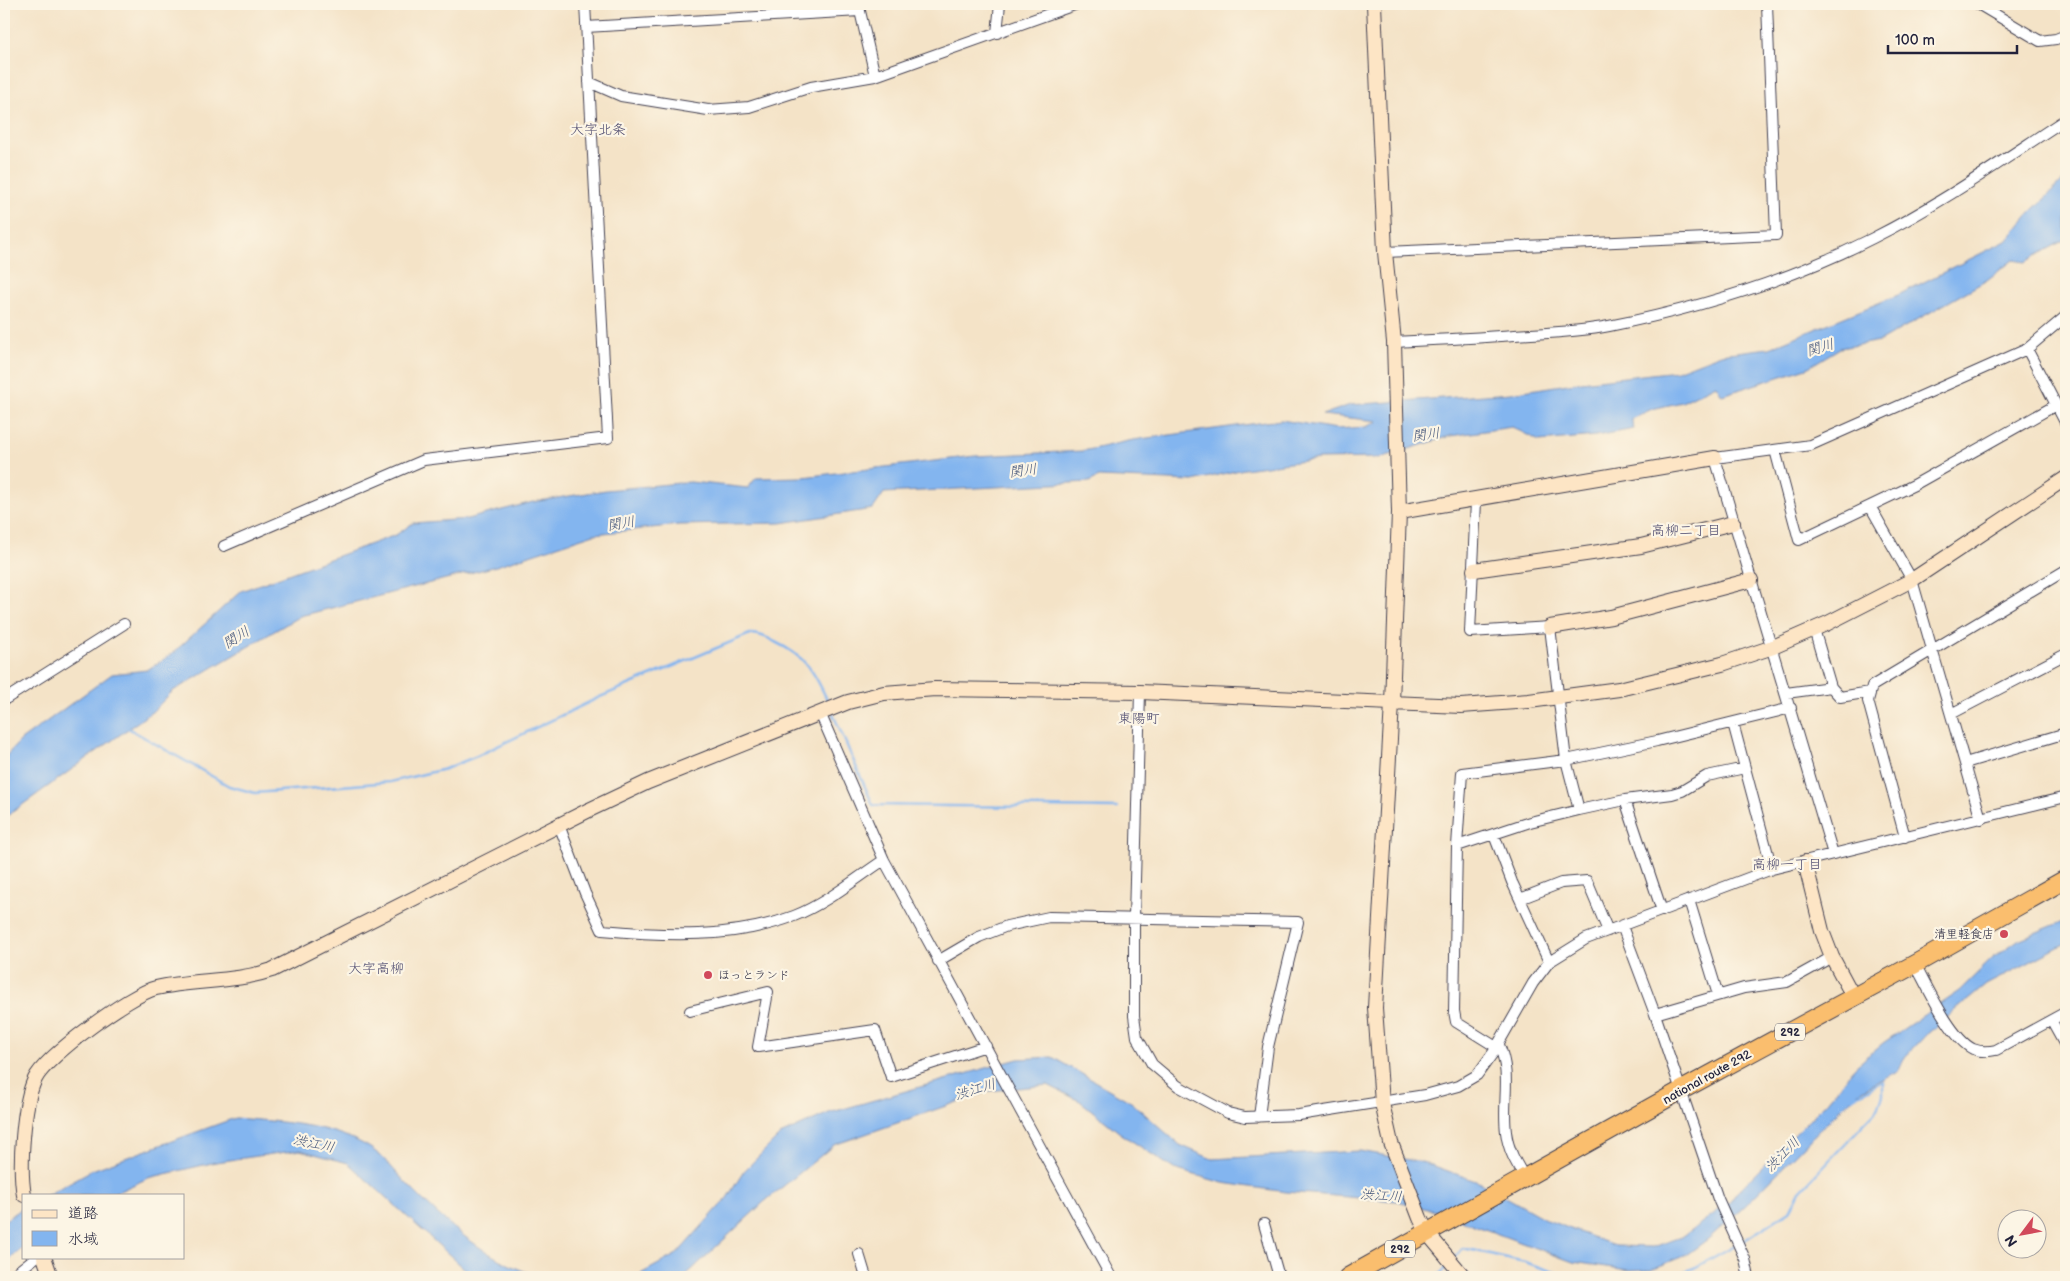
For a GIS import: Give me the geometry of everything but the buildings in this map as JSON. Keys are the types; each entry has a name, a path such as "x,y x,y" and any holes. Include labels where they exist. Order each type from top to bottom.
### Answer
{"highway":[{"name":"national route 292","path":"1348,1277 1428,1234 1451,1219 1680,1091 1854,998 2066,879"}],"street":[{"path":"224,546 424,460 608,438 585,4"},
{"path":"997,33 1000,4"},
{"path":"589,82 621,96 708,110 749,107 811,87 875,76 912,61 1077,4"},
{"path":"1374,4 1386,252 1394,342 1399,508 1392,703 1375,1008 1382,1103 1391,1143 1428,1234 1464,1277"},
{"path":"1386,252 1776,234 1767,4"},
{"path":"1978,4 2040,41 2056,40 2066,35"},
{"path":"586,27 840,8 860,11 875,76"},
{"path":"1394,342 1578,331 1678,310 1735,294 1833,258 1874,238 1918,214 2066,119"},
{"path":"1399,508 1476,500 1715,458 1811,445 2027,349 2066,316"},
{"path":"2027,349 2066,424"},
{"path":"1775,450 1799,540 1914,485 2056,404"},
{"path":"1715,458 1733,523 1773,647 1833,854"},
{"path":"24,1194 20,1176 27,1112 35,1078 66,1046 101,1020 153,989 171,985 231,979 272,970 648,782 848,702 884,693 936,689 1140,692 1461,706 1559,698 1619,689 1722,664 1773,647 1878,599 1912,580 2066,478"},
{"path":"1476,500 1470,632 1550,627 1611,617 1751,580"},
{"path":"1870,506 1912,580 1981,819"},
{"path":"1474,570 1641,546 1733,523"},
{"path":"1905,837 1868,701 1872,686 2066,570"},
{"path":"4,700 124,624"},
{"path":"1550,627 1566,760 1579,810"},
{"path":"1814,629 1831,686 1840,697 1870,692"},
{"path":"1951,714 2066,654"},
{"path":"1786,693 1831,686"},
{"path":"1140,692 1134,918 1134,1016 1137,1037 1152,1064 1178,1086 1200,1100 1228,1113 1259,1117 1299,1115 1382,1103 1458,1086 1477,1075 1499,1045 1533,984 1548,962 1586,939 1772,869 2066,797"},
{"path":"1499,1045 1493,1045 1456,1022 1457,846 1462,773 1566,760 1734,723 1791,708"},
{"path":"820,713 884,860 1111,1277"},
{"path":"1734,723 1772,869"},
{"path":"1965,763 2066,733"},
{"path":"1457,846 1530,822 1579,810 1625,800 1672,794 1682,791 1707,776 1745,768"},
{"path":"1625,800 1662,911"},
{"path":"559,825 585,893 602,930 679,935 726,932 761,925 794,916 820,903 884,860"},
{"path":"1494,835 1548,962"},
{"path":"1805,862 1822,931 1832,957 1854,998"},
{"path":"1520,899 1561,883 1587,881 1608,932"},
{"path":"1690,900 1718,995"},
{"path":"938,961 979,937 1006,926 1049,917 1298,922 1268,1047 1259,1117"},
{"path":"1622,926 1655,1014 1718,1199 1745,1259 1749,1277"},
{"path":"1655,1014 1744,988 1787,982 1832,957"},
{"path":"1915,964 1951,1027 1972,1049 1987,1052 2002,1047 2066,1012"},
{"path":"690,1011 768,992 758,1047 875,1030 891,1077 986,1046"},
{"path":"2051,1020 2066,1047"},
{"path":"1499,1045 1506,1061 1506,1132 1519,1182"},
{"path":"1264,1224 1279,1277"},
{"path":"859,1254 866,1277"},
{"path":"11,1277 35,1258"},
{"path":"44,1258 51,1277"}],"water":[{"name":"関川","path":"2066,178 2066,239 2025,262 2013,260 1987,280 1880,341 1840,348 1807,368 1722,395 1716,385 1682,402 1652,409 1631,419 1634,429 1596,436 1539,441 1512,427 1450,436 1380,458 1319,459 1244,469 1193,481 1099,477 1089,482 884,493 873,509 781,523 679,525 594,534 493,567 300,616 173,691 153,711 4,818 4,758 21,740 112,674 147,670 172,654 241,591 396,535 413,523 467,519 533,502 606,490 690,482 748,488 756,478 803,477 975,456 1083,451 1133,440 1281,420 1337,429 1366,427 1378,421 1322,415 1350,405 1511,393 1581,382 1677,371 1721,354 1769,348 1898,295 2006,241 2031,212"},
{"name":"渋江川","path":"2066,920 2066,943 1986,985 1926,1035 1905,1057 1899,1070 1862,1090 1832,1117 1746,1205 1708,1239 1686,1255 1652,1269 1628,1270 1573,1262 1439,1212 1397,1201 1286,1192 1223,1183 1174,1169 1120,1133 1080,1101 1048,1085 989,1091 834,1145 764,1202 684,1277 635,1277 677,1254 727,1198 744,1171 780,1135 829,1113 1018,1059 1052,1057 1131,1102 1180,1145 1212,1159 1360,1151 1426,1163 1481,1183 1547,1220 1616,1246 1653,1247 1682,1237 1730,1202 1737,1192 1823,1106 1855,1067 1883,1043 1959,991 1993,958 2018,940"},
{"name":"渋江川","path":"235,1118 319,1128 351,1138 373,1149 437,1213 470,1241 506,1263 544,1277 480,1277 465,1269 348,1163 300,1150 216,1162 148,1178 113,1194 49,1194 92,1170"},
{"path":"22,1208 22,1249 4,1264 4,1221"}],"waterway":[{"path":"126,727 229,786 255,793 390,782 445,769 477,756 600,697 750,634 760,635 769,639 786,648 802,660 819,683 829,704"},
{"path":"833,714 873,805 1117,808"},
{"path":"1740,1243 1790,1211 1800,1191 1878,1109 1883,1095 1883,1081 1852,1098"},
{"path":"1671,1277 1696,1267 1735,1245"},
{"path":"1454,1259 1463,1248 1525,1262 1568,1277"},
{"path":"1437,1277 1449,1265"}],"place":[{"name":"清里軽食店","path":"2004,934"},
{"name":"ほっとランド","path":"708,975"}],"district":[{"name":"大字北条","path":"598,129"},
{"name":"高柳二丁目","path":"1686,530"},
{"name":"東陽町","path":"1139,718"},
{"name":"高柳一丁目","path":"1787,864"},
{"name":"大字高柳","path":"376,968"}]}
